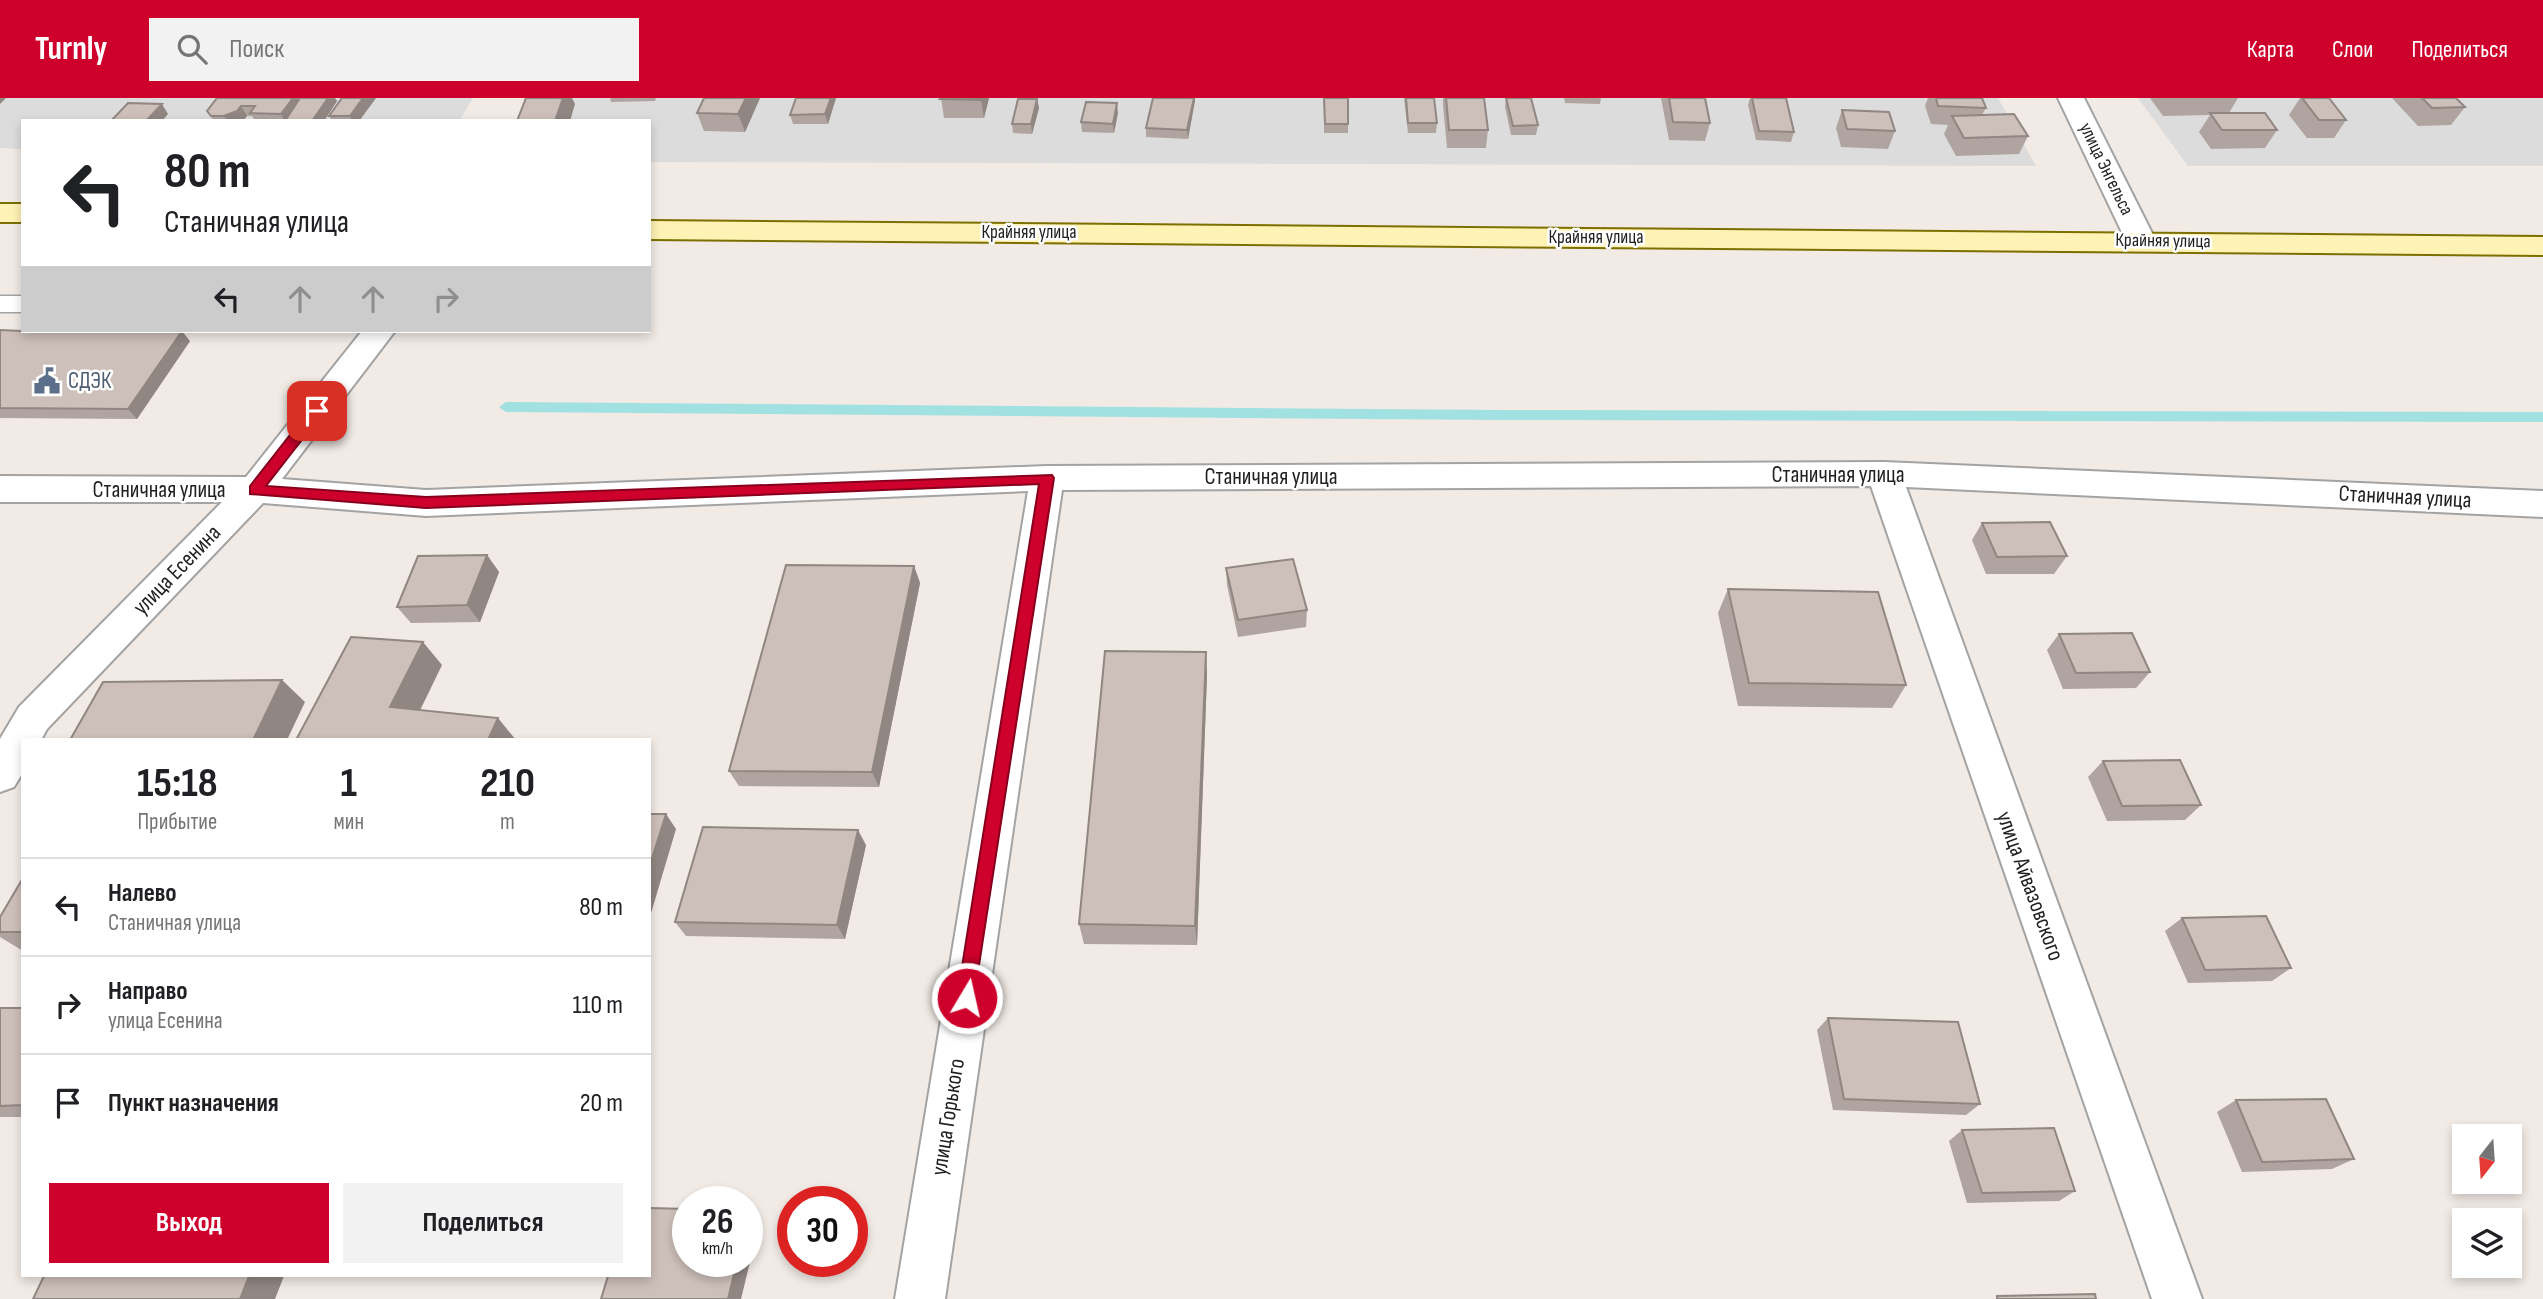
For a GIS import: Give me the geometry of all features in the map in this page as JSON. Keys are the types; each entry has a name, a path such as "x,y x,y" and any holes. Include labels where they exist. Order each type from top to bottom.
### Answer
{"main road":[{"path":"0,213 21,214"},
{"name":"Крайняя улица","path":"651,230 2543,246"}],"street":[{"name":"улица Энгельса","path":"2071,98 2141,241"},
{"name":"улица Есенина","path":"21,738 33,718 255,490 377,333"},
{"name":"Станичная улица","path":"0,489 255,490 426,503 1047,478 1884,474 2543,504"},
{"name":"улица Айвазовского","path":"1884,474 2177,1299"},
{"name":"улица Горького","path":"920,1299 1047,478"},
{"name":"улица Есенина","path":"0,775 21,739"}],"lane":[{"path":"0,304 21,304"}],"shaded area":[{"path":"0,98 473,98 460,119 21,119 21,149 0,148"},
{"path":"562,98 1998,98 2036,166 651,162 651,119 551,119"},
{"path":"2138,98 2543,98 2543,166 2188,166"}],"building":[{"path":"217,98 293,98 281,114 250,113 255,106 241,106 237,111 224,116 211,116 207,111"},
{"path":"300,98 328,98 313,119 286,119"},
{"path":"342,98 363,98 350,116 329,116"},
{"path":"526,98 563,98 556,119 518,119"},
{"path":"704,98 746,98 738,114 697,113"},
{"path":"796,98 831,98 825,114 790,115"},
{"path":"981,98 981,100 940,99"},
{"path":"1153,98 1194,98 1187,130 1146,128"},
{"path":"1324,98 1348,98 1348,124 1325,124"},
{"path":"1406,98 1434,98 1437,123 1408,123"},
{"path":"1446,98 1484,98 1488,130 1449,130"},
{"path":"1506,98 1531,98 1538,125 1513,126"},
{"path":"1669,98 1705,98 1710,123 1673,122"},
{"path":"1752,98 1786,98 1794,132 1759,131"},
{"path":"1936,98 1982,98 1986,108 1938,106"},
{"path":"2302,98 2329,98 2346,120 2319,120"},
{"path":"2422,98 2456,98 2465,107 2432,108"},
{"path":"1018,99 1037,99 1031,124 1012,124"},
{"path":"1086,102 1117,103 1113,124 1081,122"},
{"path":"128,103 162,104 148,119 113,119"},
{"path":"1842,110 1889,112 1895,131 1847,129"},
{"path":"2210,113 2265,113 2277,130 2222,130"},
{"path":"2014,114 2028,136 1964,138 1952,116"},
{"path":"0,330 21,333 181,333 128,409 0,408"},
{"path":"2050,522 2067,556 1997,557 1982,523"},
{"path":"487,555 467,605 397,607 418,556"},
{"path":"1293,559 1307,610 1238,620 1226,568"},
{"path":"786,565 914,566 872,772 729,771"},
{"path":"1728,589 1878,592 1906,685 1749,683"},
{"path":"2132,633 2150,672 2076,673 2059,634"},
{"path":"351,637 423,642 390,707 498,718 489,738 297,738"},
{"path":"1105,651 1206,652 1195,926 1079,924"},
{"path":"282,680 254,738 71,738 103,682"},
{"path":"2180,760 2201,805 2122,806 2103,761"},
{"path":"651,814 666,814 651,862"},
{"path":"703,827 858,830 837,925 675,922"},
{"path":"21,881 21,932 0,932 0,917"},
{"path":"2266,916 2291,968 2205,970 2182,918"},
{"path":"0,1008 21,1008 21,1105 0,1106"},
{"path":"1828,1018 1958,1022 1980,1104 1844,1099"},
{"path":"2326,1099 2354,1159 2262,1162 2236,1100"},
{"path":"2054,1128 2075,1191 1982,1193 1962,1130"},
{"path":"651,1208 672,1209 672,1277 733,1277 728,1299 601,1299 608,1277 651,1277"},
{"path":"44,1277 249,1277 240,1299 33,1299"},
{"path":"2095,1294 2096,1299 1997,1299 1997,1296"}],"waterway":[{"path":"506,407 1503,415 2543,417"}],"place":[{"name":"СДЭК","path":"47,381"}],"route":[{"path":"317,411 255,490 426,503 1047,478 967,998"}]}
